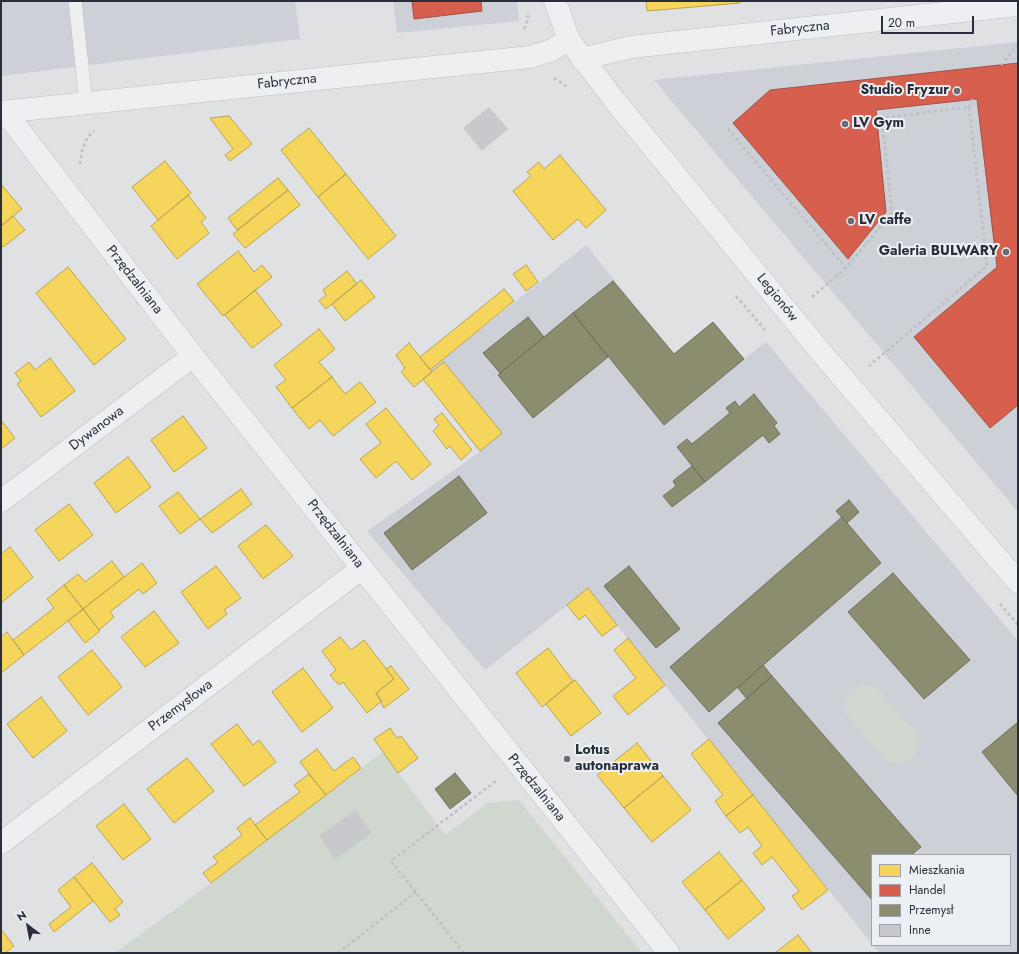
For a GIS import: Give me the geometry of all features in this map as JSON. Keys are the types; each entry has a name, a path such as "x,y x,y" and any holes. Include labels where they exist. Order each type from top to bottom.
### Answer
{"street":[{"name":"Legionów","path":"554,1 569,40 582,59 819,350 1018,582"},
{"name":"Fabryczna","path":"582,59 630,48 1018,5"},
{"name":"Fabryczna","path":"3,112 530,57 550,51 569,40"},
{"name":"Przędzalniana","path":"3,112 193,356 669,953"},
{"name":"Dywanowa","path":"1,501 193,356"},
{"name":"Przemysłowa","path":"1,843 362,568"}],"lane":[{"path":"75,1 86,104"}],"path":[{"path":"1001,65 1018,45"},
{"path":"549,77 554,78 568,88 573,94"},
{"path":"869,366 987,266 969,107 973,99"},
{"path":"812,296 846,268 892,213 882,118 969,107"},
{"path":"79,169 82,151 87,138 97,128"},
{"path":"728,129 846,268"},
{"path":"732,290 767,333"},
{"path":"807,290 817,302"},
{"path":"864,360 874,372"},
{"path":"998,601 1018,625"},
{"path":"464,953 391,861 518,765"},
{"path":"338,953 416,892"}],"shaded area":[{"path":"1,1 295,1 300,39 1,76"},
{"path":"393,1 517,1 519,21 397,33"},
{"path":"1018,42 1018,512 654,80"},
{"path":"586,245 674,354 713,322 744,359 766,342 1018,641 1018,953 879,953 874,946 1011,946 1011,854 871,854 871,943 588,589 485,670 367,531 480,452 423,379 430,370"},
{"path":"862,684 877,688 918,735 919,747 912,758 900,764 887,762 846,714 844,703 850,691"},
{"path":"383,752 445,835 487,803 519,800 642,953 115,953 211,883"}],"building: Mieszkania":[{"path":"646,1 740,1 740,3 647,11"},
{"path":"229,116 252,144 230,161 225,155 233,149 210,118"},
{"path":"309,128 346,174 318,197 281,150"},
{"path":"560,155 606,210 586,228 578,219 553,240 513,191 531,176 527,172 539,162 544,169"},
{"path":"165,161 191,193 158,220 132,187"},
{"path":"346,174 396,236 368,259 318,197"},
{"path":"278,178 288,190 237,230 228,218"},
{"path":"1,184 22,209 1,226"},
{"path":"288,190 300,205 245,248 233,234"},
{"path":"188,195 206,218 201,222 209,233 177,259 151,226"},
{"path":"13,216 25,230 3,247 1,245 1,226"},
{"path":"238,251 254,272 262,265 272,277 223,316 197,284"},
{"path":"526,265 538,282 526,291 513,274"},
{"path":"68,267 126,339 94,365 36,293"},
{"path":"347,271 357,284 326,309 319,301 326,295 323,290"},
{"path":"361,280 375,297 345,321 332,304"},
{"path":"504,289 514,301 430,370 420,357"},
{"path":"255,290 282,325 252,348 225,315"},
{"path":"319,329 335,349 319,362 332,377 292,408 276,387 286,380 274,365"},
{"path":"409,343 432,372 414,387 401,372 405,368 396,355"},
{"path":"50,358 75,391 41,417 17,384 21,381 15,373 29,362 35,370"},
{"path":"444,362 502,433 480,451 423,379"},
{"path":"332,377 345,394 360,382 376,402 333,436 320,420 309,429 292,408"},
{"path":"386,408 431,464 412,480 396,461 376,478 360,459 381,443 366,424"},
{"path":"442,413 472,450 461,460 450,446 447,449 433,431 439,425 434,419"},
{"path":"183,416 207,448 174,472 151,440"},
{"path":"1,420 15,438 1,449"},
{"path":"128,457 151,487 116,513 94,483"},
{"path":"241,489 252,504 212,533 200,519"},
{"path":"178,492 200,519 180,534 159,506"},
{"path":"69,504 93,535 59,561 35,530"},
{"path":"266,525 293,556 263,579 238,546"},
{"path":"10,547 33,577 1,603 1,554"},
{"path":"112,561 124,577 83,609 64,585 78,574 85,582"},
{"path":"142,563 157,583 143,594 139,589 110,612 114,617 99,630 83,609"},
{"path":"216,566 241,598 224,610 227,614 208,629 181,592"},
{"path":"64,585 83,609 24,655 13,640 54,608 47,599"},
{"path":"588,588 617,625 602,636 585,615 579,620 567,605"},
{"path":"83,609 100,631 85,643 68,621"},
{"path":"154,611 179,643 145,667 121,637"},
{"path":"7,632 24,655 1,673 1,637"},
{"path":"340,637 351,650 364,640 394,679 376,693 382,701 367,713 343,682 339,685 330,675 336,670 322,651"},
{"path":"628,638 665,685 628,715 613,696 636,678 614,650"},
{"path":"548,648 573,681 542,707 516,673"},
{"path":"92,650 122,687 88,715 58,677"},
{"path":"391,666 409,689 384,708 376,693 394,679 386,669"},
{"path":"303,668 333,708 302,732 272,692"},
{"path":"575,680 601,713 571,736 546,704"},
{"path":"41,697 67,731 33,758 7,724"},
{"path":"237,724 253,745 259,740 276,762 244,786 211,744"},
{"path":"390,728 397,738 401,736 418,758 398,773 374,739"},
{"path":"709,739 753,795 726,816 715,801 723,795 691,754"},
{"path":"637,743 663,776 624,808 597,775"},
{"path":"317,749 334,771 353,757 361,768 326,795 300,762"},
{"path":"187,758 214,791 174,823 147,789"},
{"path":"309,774 326,795 267,840 255,825 300,792 294,785"},
{"path":"663,776 691,810 652,842 624,808"},
{"path":"753,795 828,890 802,910 792,896 799,891 772,857 762,865 753,853 762,846 748,827 740,833 726,816"},
{"path":"124,804 151,839 123,860 96,826"},
{"path":"250,818 267,840 211,883 203,873 218,862 213,857 242,835 237,828"},
{"path":"719,852 742,880 705,910 682,882"},
{"path":"92,863 123,902 115,909 120,915 110,922 74,877"},
{"path":"74,877 93,901 54,932 49,924 71,907 58,890"},
{"path":"742,880 765,909 728,939 705,910"},
{"path":"1,929 14,946 5,953 1,953"},
{"path":"798,935 812,953 775,953"}],"building: Handel":[{"path":"412,1 481,1 482,11 414,19"},
{"name":"Galeria BULWARY","path":"1018,63 1018,405 990,428 914,337 997,267 977,99 876,110 886,212 848,259 733,123 770,90"}],"building: Przemysł":[{"path":"613,281 674,354 713,322 744,359 664,425 573,313"},
{"path":"573,313 608,357 533,418 498,375"},
{"path":"528,317 544,337 500,373 483,353"},
{"path":"754,394 777,423 774,426 780,434 769,443 763,435 705,482 677,447 687,439 692,444 730,413 726,408 735,401 739,407"},
{"path":"692,466 705,482 672,507 663,496 676,486 673,481"},
{"path":"459,476 487,513 412,570 384,533"},
{"path":"849,500 859,512 847,523 836,511"},
{"path":"842,517 881,563 709,712 670,667"},
{"path":"629,566 680,629 656,648 604,586"},
{"path":"893,573 970,660 924,699 848,612"},
{"path":"763,665 772,676 747,699 738,688"},
{"path":"772,676 921,847 912,854 871,854 871,899 718,723"},
{"path":"1018,722 1018,796 982,752"},
{"path":"455,773 471,793 450,809 435,789"}],"building: Inne":[{"path":"489,107 508,129 482,151 463,128"},
{"path":"355,810 372,833 335,859 319,836"}],"place":[{"name":"Studio Fryzur","path":"957,91"},
{"name":"LV Gym","path":"845,124"},
{"name":"LV caffe","path":"851,221"},
{"name":"Galeria BULWARY","path":"1006,252"},
{"name":"Lotus autonaprawa","path":"567,759"}]}
